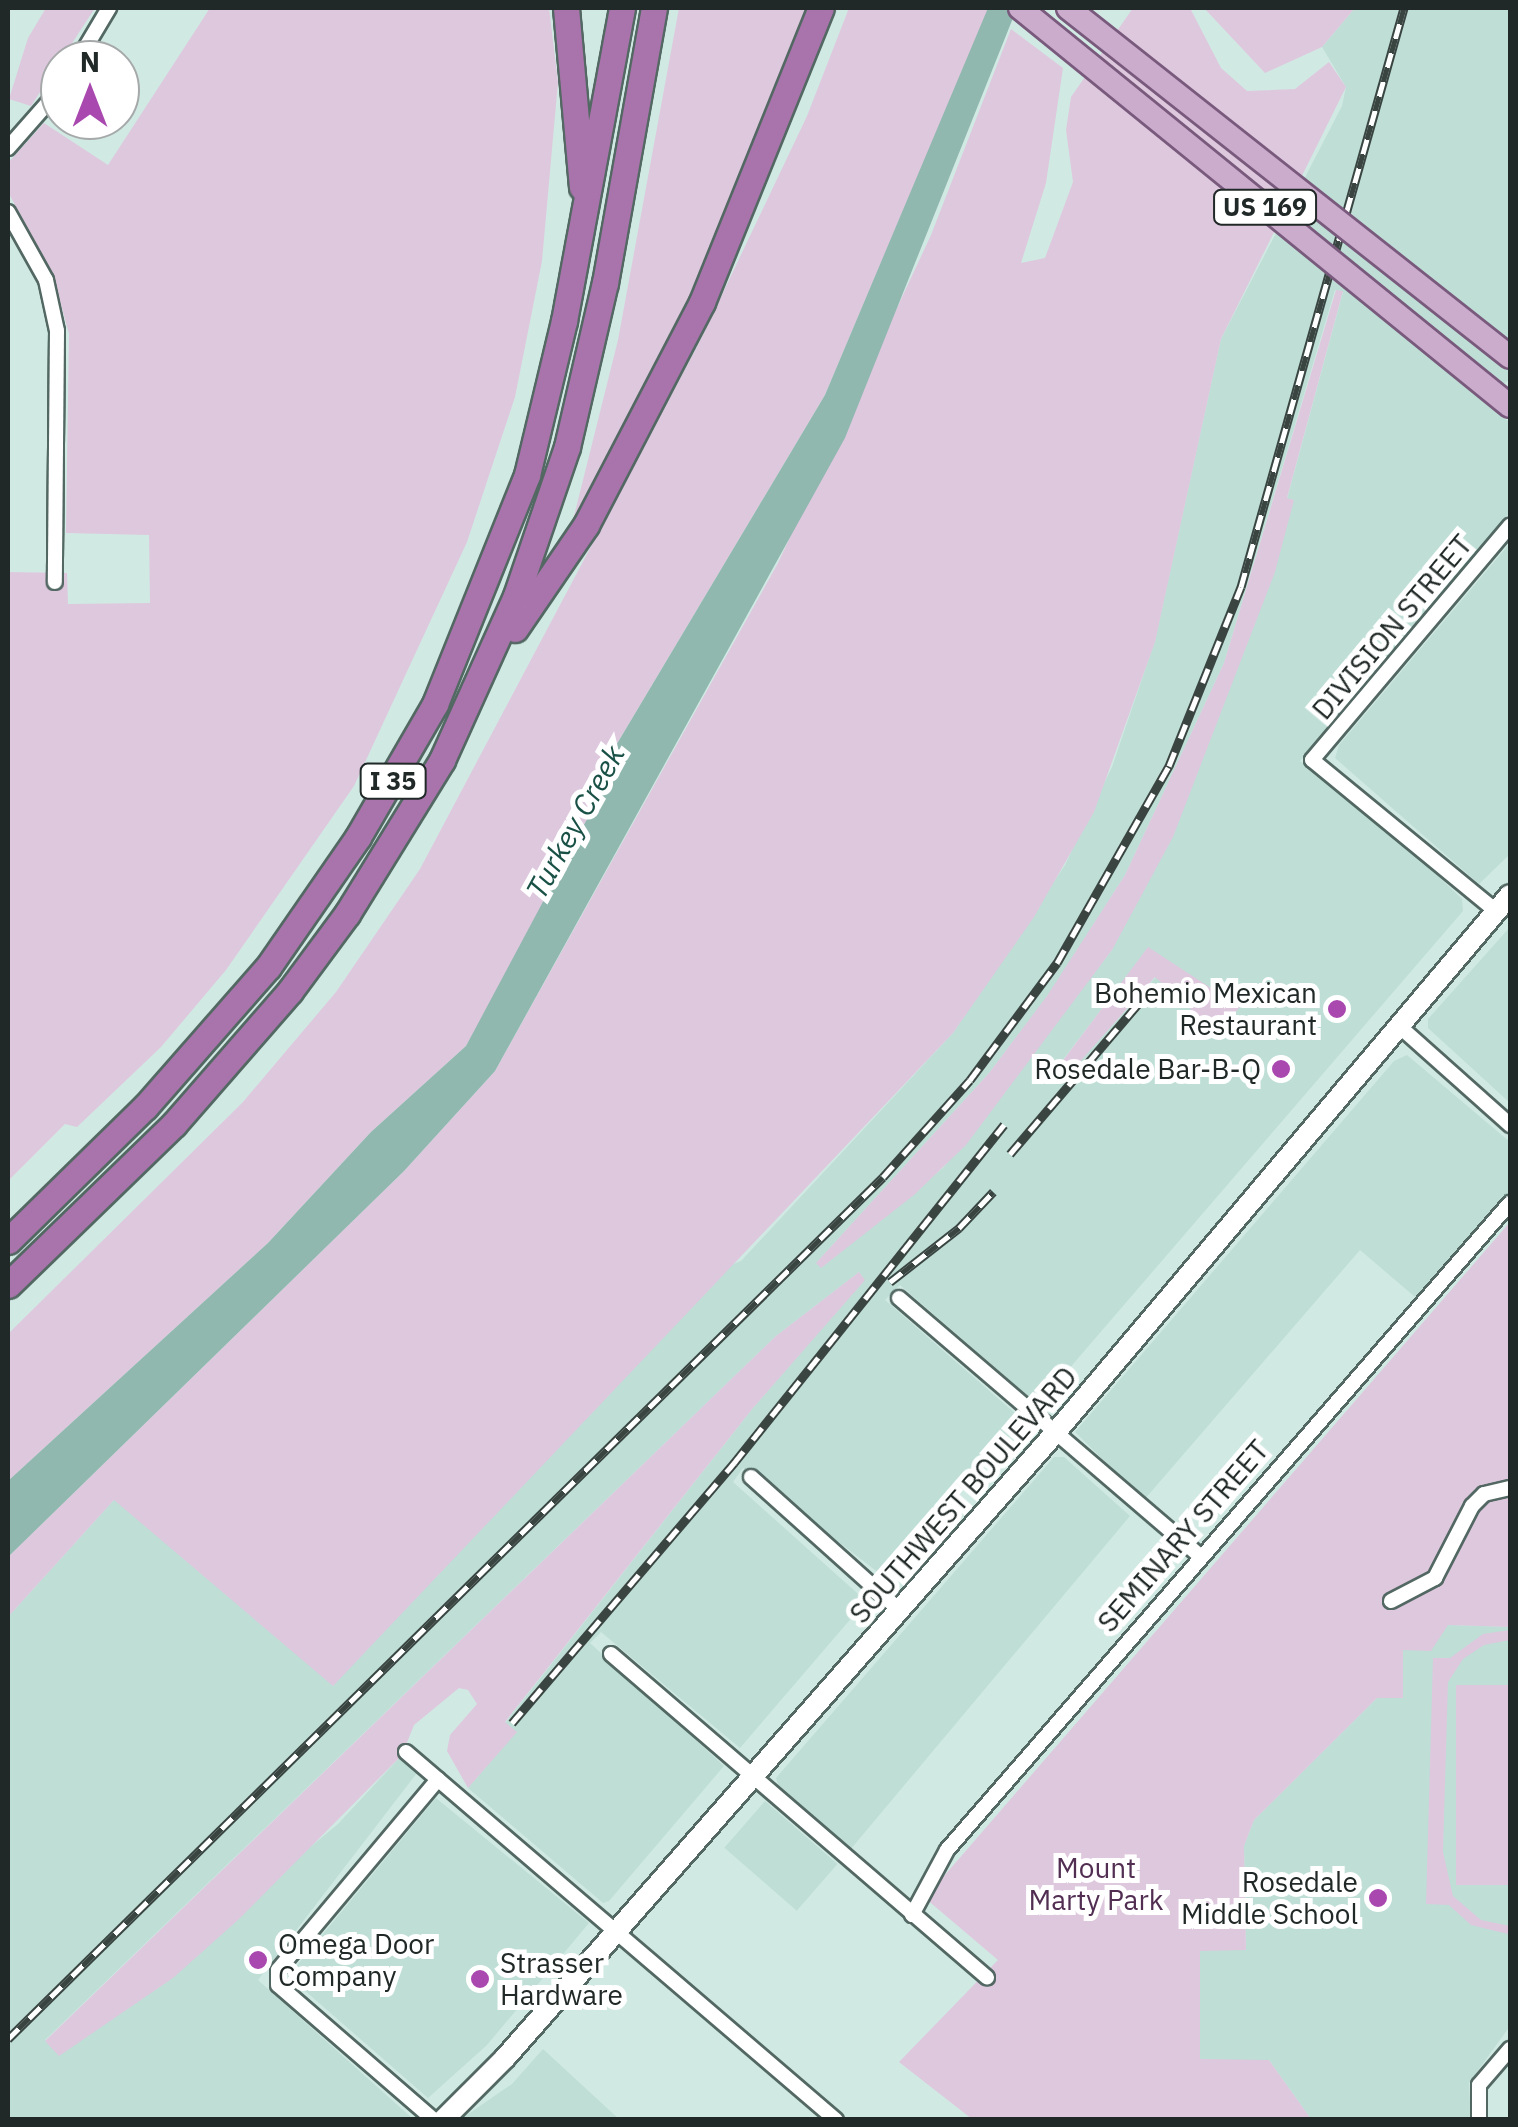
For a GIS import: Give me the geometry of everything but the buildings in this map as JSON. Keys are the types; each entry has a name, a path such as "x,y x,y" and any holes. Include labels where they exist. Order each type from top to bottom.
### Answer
{"highway":[{"path":"566,8 585,212"},
{"name":"I 35","path":"8,1241 226,1018 315,903 400,769 492,573 527,475 585,212 622,8"},
{"name":"I 35","path":"8,1286 174,1124 290,991 400,833 482,677 571,431 654,8"},
{"path":"482,677 586,524 702,302 821,8"}],"main road":[{"name":"US 169","path":"1020,8 1510,406"},
{"name":"US 169","path":"1068,8 1510,357"},
{"name":"SOUTHWEST BOULEVARD","path":"443,2120 1056,1432 1510,894"}],"street":[{"path":"90,40 109,8"},
{"path":"8,148 40,112"},
{"path":"8,212 46,280 56,331 55,582"},
{"name":"DIVISION STREET","path":"1496,912 1312,760 1510,526"},
{"path":"1399,1026 1510,1124"},
{"name":"SEMINARY STREET","path":"912,1916 947,1850 1199,1555 1510,1203"},
{"path":"899,1298 1199,1555"},
{"path":"751,1477 899,1610"},
{"path":"1391,1601 1435,1578 1472,1506 1484,1494 1510,1488"},
{"path":"611,1654 988,1978"},
{"path":"406,1752 836,2120"},
{"path":"434,2120 278,1984 278,1970 438,1779"},
{"path":"1480,2120 1480,2085 1510,2049"}],"shaded area":[{"path":"988,8 1017,8 845,438 495,1071 404,1171 8,1557 8,1481 268,1243 371,1132 466,1046 593,808 599,774 825,395"},
{"path":"1355,8 1510,8 1510,380 1479,396 1510,423 1510,512 1300,761 1394,834 1462,899 1463,911 1043,1399 1034,1401 900,1285 885,1300 1016,1414 1019,1426 884,1577 743,1468 733,1482 866,1601 740,1748 601,1632 590,1643 724,1766 609,1901 603,1903 468,1788 516,1732 505,1723 753,1408 864,1280 859,1272 776,1336 45,2040 59,2055 338,1824 402,1755 420,1769 258,1980 413,2119 8,2119 8,1617 114,1500 741,1261 953,1033 1065,865 1112,767 1155,641 1221,339 1342,106 1346,87 1322,47","holes":["1335,290 1343,292 1287,499 1293,500 1112,950 943,1168 822,1267 817,1262 989,1073 1047,997 1125,875 1224,663","1148,948 1172,993 1156,977 1062,1081 1046,1082"]},
{"path":"1510,543 1510,854 1479,884 1335,758 1339,745"},
{"path":"1510,927 1510,1103 1428,1028 1428,1019"},
{"path":"1407,1055 1510,1142 1510,1197 1415,1297 1360,1250 1144,1500 1075,1432 1394,1061"},
{"path":"1054,1457 1064,1457 1130,1516 850,1850 779,1788 776,1778"},
{"name":"Rosedale Middle School","path":"1448,1625 1510,1627 1510,2026 1469,2083 1471,2119 1311,2119 1269,2060 1200,2060 1200,1950 1246,1950 1244,1846 1254,1820 1377,1698 1403,1650 1431,1644"},
{"path":"436,1798 589,1923 487,2045 428,2098 288,1976"},
{"path":"765,1801 837,1864 797,1911 724,1848"},
{"path":"543,2049 620,2120 461,2119 512,2084"}],"green space":[{"path":"46,8 95,8 74,40 40,40 40,92 31,106 9,99 28,38"},
{"path":"210,8 549,8 558,82 542,261 515,397 467,542 354,786 226,970 161,1047 77,1127 65,1124 8,1181 8,572 67,573 68,604 150,603 149,535 66,533 69,334 53,275 8,192 8,163 40,127 40,140 70,140 108,165 124,140 140,140 140,116"},
{"path":"679,8 812,8 717,253 579,520 573,520 618,340"},
{"path":"849,8 988,10 825,395 599,774 593,808 524,945 466,1046 371,1132 268,1243 8,1481 8,1334 243,1102 336,992 420,869 700,341 807,116"},
{"path":"1133,8 1190,8 1221,68 1247,91 1295,89 1329,62 1346,87 1221,339 1155,642 1094,812 1034,917 953,1033 333,1686 114,1500 8,1617 8,1557 404,1171 495,1071 778,563 931,235 1011,29 1063,68 1046,183 1021,263 1045,258 1073,182 1066,130 1071,97"},
{"path":"1204,8 1355,8 1322,47 1265,73"},
{"path":"1336,290 1343,291 1287,498 1294,500 1275,572 1173,837 1112,950 966,1145 914,1195 821,1268 816,1263 989,1073 1047,996 1125,875 1224,663"},
{"path":"1148,947 1240,1007 1217,1033 1155,977 1062,1082 1046,1083"},
{"name":"Mount Marty Park","path":"1510,1222 1510,1627 1448,1625 1431,1651 1403,1650 1403,1698 1377,1698 1254,1820 1244,1846 1246,1950 1200,1951 1200,2059 1269,2060 1311,2119 972,2119 899,2062 998,1960 925,1898"},
{"path":"859,1272 865,1280 753,1408 505,1722 517,1732 468,1788 447,1751 450,1735 477,1704 468,1690 459,1688 414,1725 402,1755 238,1920 173,1978 59,2056 45,2041 776,1336"},
{"path":"1510,1630 1510,1640 1484,1645 1463,1659 1448,1682 1443,1852 1453,1896 1481,1920 1510,1926 1508,1934 1471,1925 1449,1905 1426,1904 1433,1658 1450,1658 1483,1634"},
{"path":"1456,1685 1510,1685 1510,1885 1456,1885"}],"railway":[{"path":"8,2039 883,1177 970,1080 1057,963 1169,766 1241,587 1404,8"},
{"path":"1010,1154 1146,995"},
{"path":"512,1723 734,1463 1004,1125"},
{"path":"890,1282 959,1228 993,1192"}],"place":[{"name":"Bohemio Mexican Restaurant","path":"1337,1009"},
{"name":"Rosedale Bar-B-Q","path":"1281,1069"},
{"name":"Rosedale Middle School","path":"1378,1898"},
{"name":"Omega Door Company","path":"258,1960"},
{"name":"Strasser Hardware","path":"480,1979"}],"water label":[{"name":"Turkey Creek","path":"575,822"}]}
